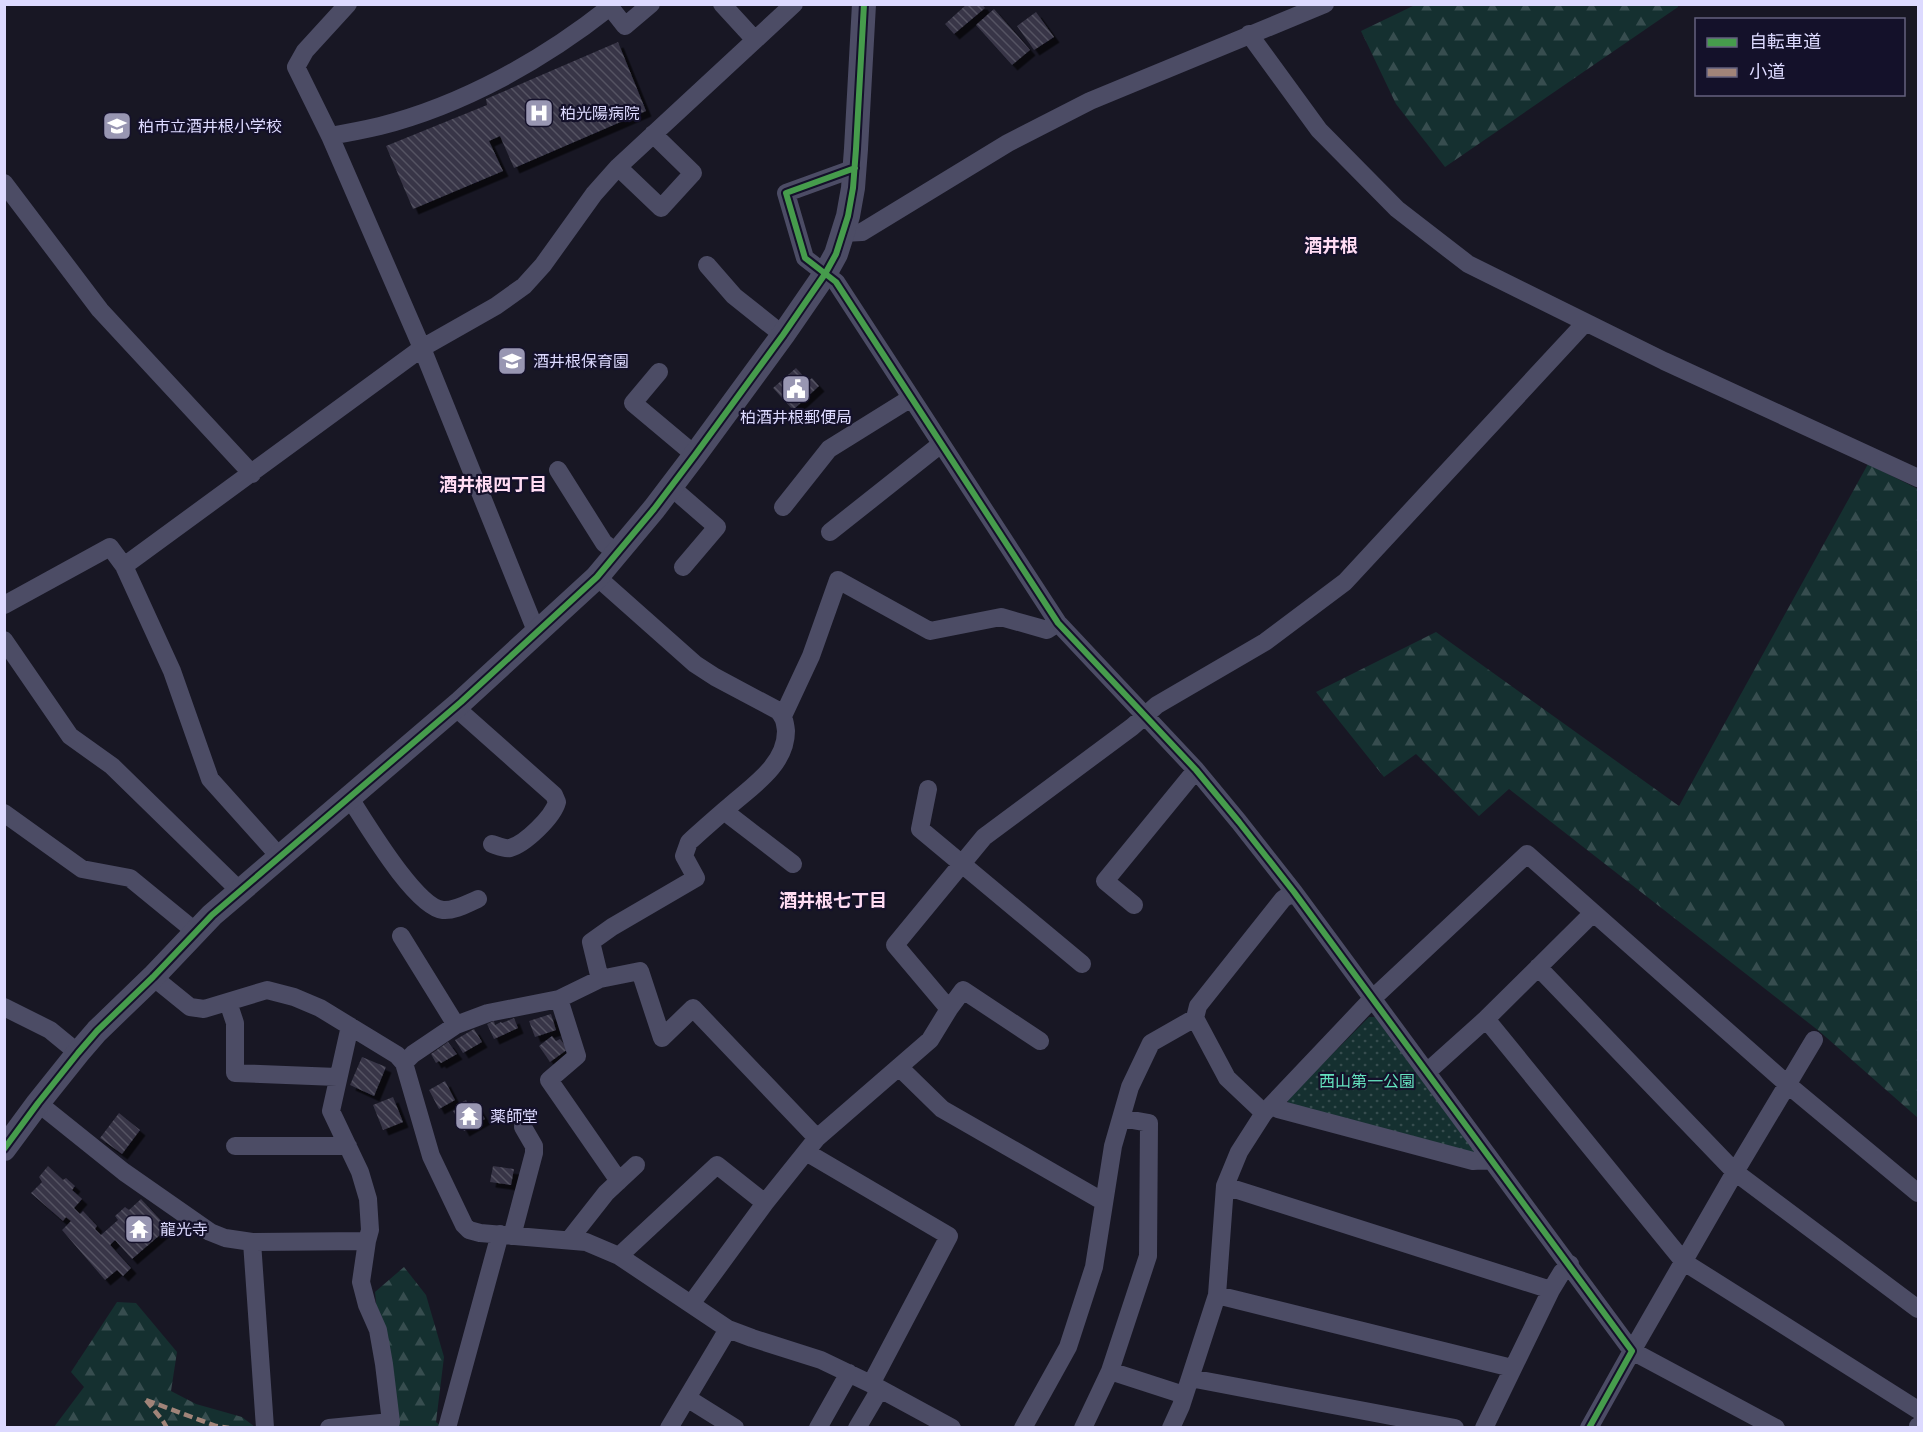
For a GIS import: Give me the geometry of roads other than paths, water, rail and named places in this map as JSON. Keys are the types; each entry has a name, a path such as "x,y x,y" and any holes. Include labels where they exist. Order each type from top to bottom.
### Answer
{"street":[{"path":"348,4 305,51 296,68 330,136 422,348 536,631"},
{"path":"330,136 381,126 484,87 545,54 610,7 625,26 651,4"},
{"path":"722,4 754,40"},
{"path":"124,566 422,348 496,306 524,286 543,266 594,194 618,167 794,4"},
{"path":"4,1149 97,1031 196,932 279,856 455,707 597,577 671,487 783,335 836,254 848,216 855,168 864,4"},
{"path":"843,233 862,232 1008,143 1090,101 1325,4"},
{"path":"1249,34 1319,130 1397,209 1468,264 1585,323 1918,478"},
{"path":"618,167 661,208 693,173 653,134"},
{"path":"855,168 786,193 805,258 836,282 1058,623 1196,770 1239,822 1294,892 1632,1351 1776,1428"},
{"path":"4,183 100,310 252,474"},
{"path":"707,265 734,296 783,335"},
{"path":"949,1009 895,945 984,837 1132,727 1157,705 1265,642 1345,582 1585,323"},
{"path":"659,372 633,404 695,455"},
{"path":"783,507 829,449 911,398"},
{"path":"830,532 941,444"},
{"path":"558,470 604,543 616,553"},
{"path":"671,487 717,527 683,567"},
{"path":"4,605 110,547 124,566 172,671 210,779 279,856"},
{"path":"597,577 695,664 777,710 783,716"},
{"path":"600,979 591,942 612,927 696,878 684,856 689,842 766,774 777,760 786,744 783,716 811,656 838,580 930,631 1001,617 1047,630 1058,623"},
{"path":"4,640 70,736 112,766 240,891"},
{"path":"455,707 554,795 557,802 552,815 521,843 505,848 492,844"},
{"path":"1134,905 1106,881 1196,770"},
{"path":"928,789 920,829 1082,963"},
{"path":"349,797 400,875 431,905 448,910 478,899"},
{"path":"724,811 793,864"},
{"path":"4,813 82,869 130,878 196,932"},
{"path":"1171,1428 1217,1295 1226,1186 1239,1152 1269,1108 1372,999 1527,855 1787,1084 1918,1193"},
{"path":"1023,1428 1068,1347 1094,1267 1113,1146 1130,1087 1151,1043 1194,1018 1198,1006 1283,899 1294,892"},
{"path":"1427,1072 1486,1019 1593,913"},
{"path":"401,936 456,1025"},
{"path":"1538,967 1735,1172 1918,1309"},
{"path":"404,1063 456,1025 488,1013 559,999 600,979 640,971 662,1038 693,1008 812,1145 949,1236 858,1428"},
{"path":"153,977 190,1007 204,1009 267,990 294,997 311,1004 397,1055 404,1063 431,1156 464,1225 469,1230 480,1233 586,1242 619,1256 728,1329 821,1360 948,1427"},
{"path":"692,1304 765,1203 812,1145 930,1040 963,990 1040,1041"},
{"path":"559,999 577,1056 549,1080 619,1181"},
{"path":"228,1002 236,1023 235,1073 337,1077"},
{"path":"4,1007 50,1030 78,1053"},
{"path":"1194,1018 1227,1078 1269,1108 1473,1161 1491,1160"},
{"path":"1486,1019 1684,1262 1918,1410"},
{"path":"328,1428 391,1422 378,1330 367,1305 361,1282 370,1230 368,1199 360,1172 331,1111 350,1026"},
{"path":"1589,1428 1735,1172 1814,1040"},
{"path":"899,1067 942,1109 1104,1202"},
{"path":"38,1103 124,1172 210,1232 225,1238 252,1242 367,1241"},
{"path":"1083,1428 1110,1371 1148,1256 1149,1123 1121,1118"},
{"path":"447,1428 506,1235 534,1153 534,1146 523,1127"},
{"path":"235,1146 348,1146"},
{"path":"569,1240 606,1193 636,1165"},
{"path":"619,1256 717,1165 765,1203"},
{"path":"1226,1186 1551,1290"},
{"path":"252,1242 265,1428"},
{"path":"1484,1428 1551,1290 1570,1264"},
{"path":"1217,1295 1512,1368"},
{"path":"669,1428 728,1329"},
{"path":"1110,1371 1184,1395"},
{"path":"818,1428 849,1373"},
{"path":"1190,1378 1455,1428"},
{"path":"687,1398 735,1428"}],"place":[{"name":"柏光陽病院","path":"539,113"},
{"name":"柏市立酒井根小学校","path":"117,126"},
{"name":"酒井根保育園","path":"512,361"},
{"name":"柏酒井根郵便局","path":"796,389"},
{"name":"薬師堂","path":"469,1116"},
{"name":"龍光寺","path":"139,1229"}],"district":[{"name":"酒井根","path":"1331,246"},
{"name":"酒井根四丁目","path":"493,485"},
{"name":"酒井根七丁目","path":"833,901"}],"park label":[{"name":"西山第一公園","path":"1367,1081"}]}
